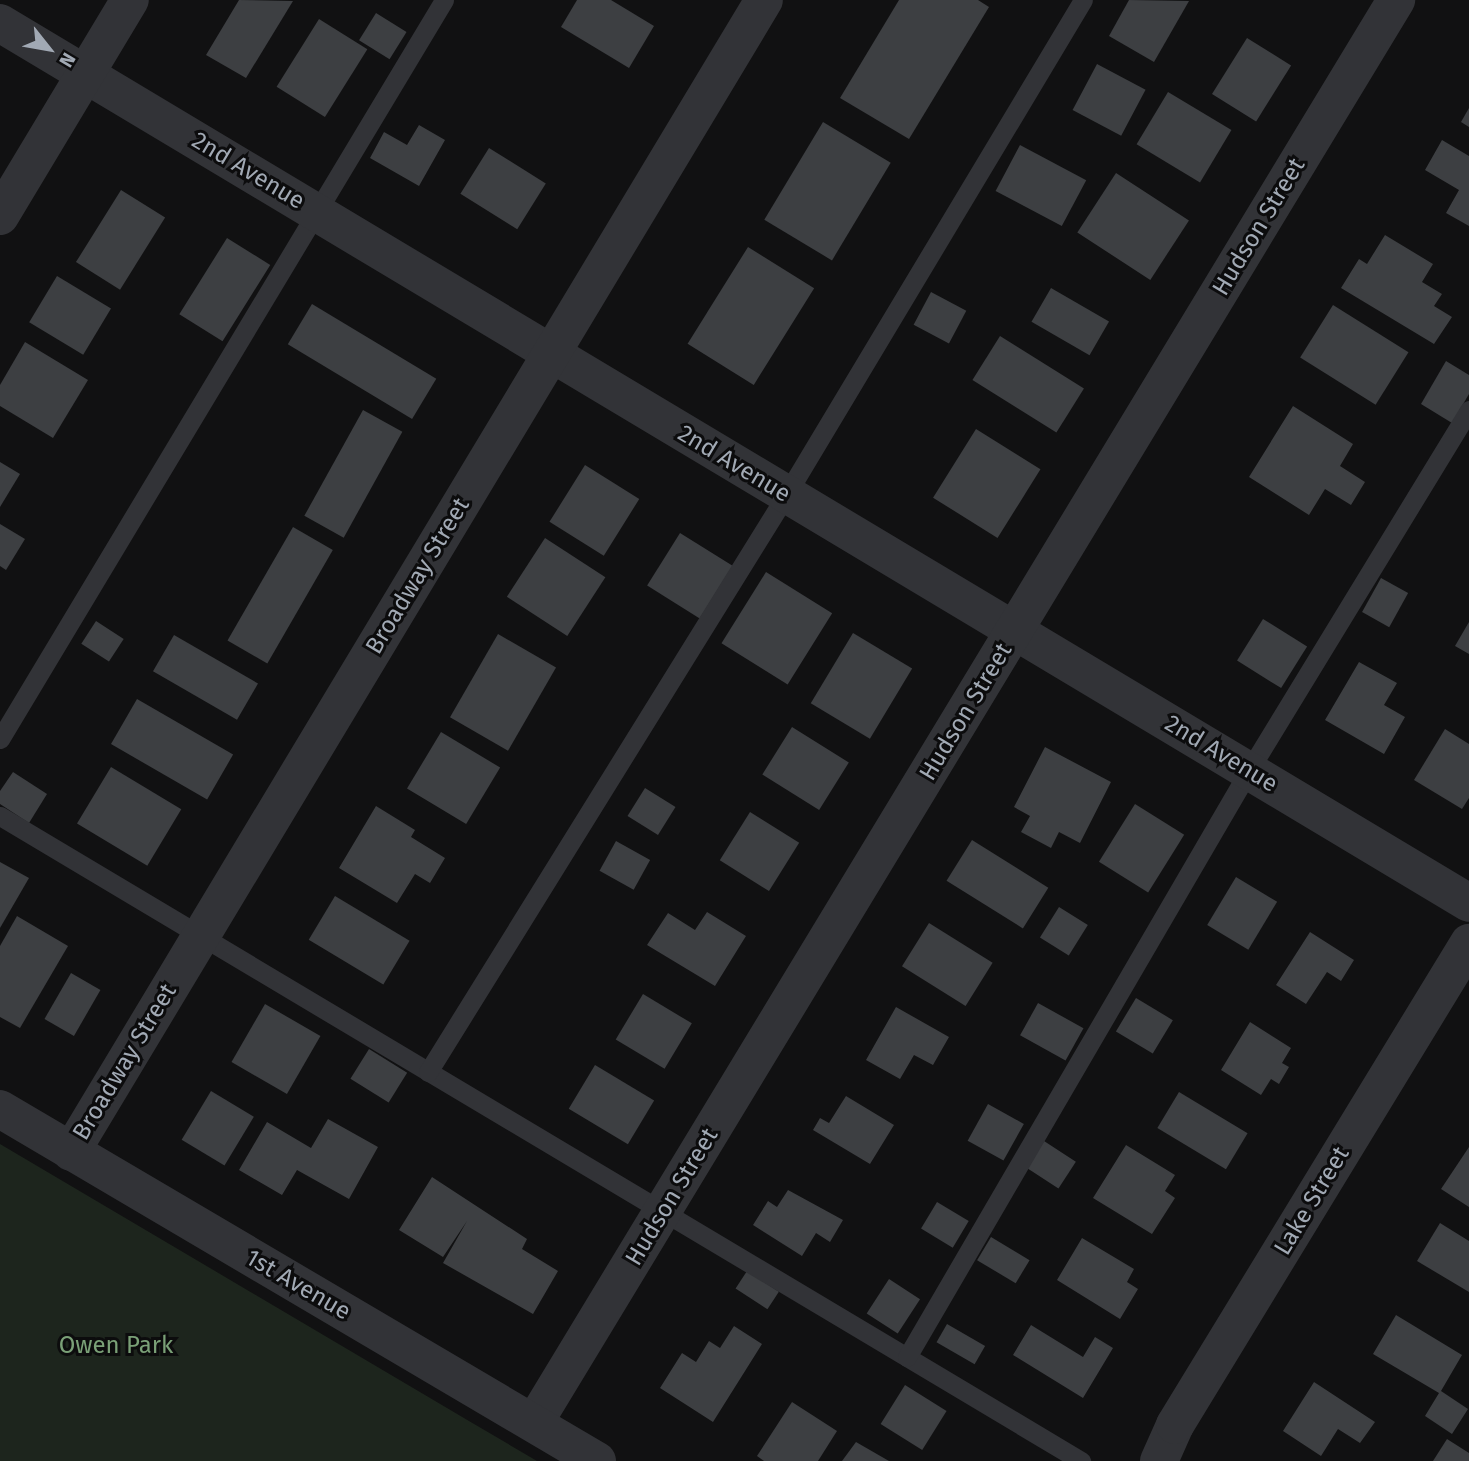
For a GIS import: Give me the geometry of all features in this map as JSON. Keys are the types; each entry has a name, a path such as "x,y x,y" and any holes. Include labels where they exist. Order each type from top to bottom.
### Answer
{"street":[{"path":"0,216 130,0"},
{"name":"Broadway Street","path":"71,1152 764,0"},
{"name":"Hudson Street","path":"534,1423 1396,0"},
{"name":"2nd Avenue","path":"0,23 786,495 1016,629 1248,772 1469,903"},
{"name":"Lake Street","path":"1159,1461 1175,1426 1469,943"},
{"name":"1st Avenue","path":"0,1109 597,1461"}],"lane":[{"path":"0,739 444,0"},
{"path":"428,1072 786,495 1083,0"},
{"path":"906,1357 1248,772 1469,410"},
{"path":"0,816 1081,1461"}],"green space":[{"name":"Owen Park","path":"0,1144 469,1421 537,1461 0,1461"}],"building":[{"path":"239,0 293,1 246,78 206,55"},
{"path":"577,0 611,0 654,26 629,68 561,27"},
{"path":"899,0 978,0 989,7 909,139 840,98"},
{"path":"1129,0 1189,1 1154,62 1109,36"},
{"path":"376,13 407,32 390,59 359,40"},
{"path":"319,19 367,49 325,117 277,87"},
{"path":"1247,38 1291,66 1256,122 1212,94"},
{"path":"1097,64 1146,90 1121,136 1073,110"},
{"path":"1168,92 1231,130 1200,182 1137,144"},
{"path":"1469,108 1469,127 1461,122"},
{"path":"823,122 891,163 832,260 764,220"},
{"path":"419,125 445,140 419,186 370,158 384,132 407,145"},
{"path":"1442,140 1469,156 1469,226 1446,213 1459,190 1425,170"},
{"path":"1020,145 1086,180 1062,226 996,191"},
{"path":"489,148 546,184 517,229 460,194"},
{"path":"1116,173 1189,220 1150,280 1077,233"},
{"path":"121,190 165,218 120,290 76,262"},
{"path":"1385,235 1433,264 1422,282 1442,294 1434,306 1452,317 1434,344 1341,288 1359,259 1367,264"},
{"path":"227,238 270,265 223,341 179,314"},
{"path":"748,247 814,288 754,385 688,344"},
{"path":"57,276 111,308 83,355 29,322"},
{"path":"1051,288 1109,322 1090,355 1032,322"},
{"path":"931,292 966,311 949,343 914,325"},
{"path":"312,304 436,379 412,419 288,344"},
{"path":"1333,305 1408,352 1376,405 1300,358"},
{"path":"1000,336 1084,388 1056,433 972,380"},
{"path":"25,342 88,380 53,438 0,406 0,385"},
{"path":"1446,361 1469,375 1469,394 1452,423 1421,404"},
{"path":"1293,406 1353,444 1340,466 1365,482 1351,505 1325,489 1309,515 1249,477"},
{"path":"363,410 402,432 344,538 304,516"},
{"path":"976,429 1040,469 998,538 933,498"},
{"path":"0,462 20,474 0,507"},
{"path":"585,465 639,499 604,556 549,522"},
{"path":"0,524 25,539 6,570 0,566"},
{"path":"293,527 333,550 267,663 228,640"},
{"path":"680,533 733,566 700,618 647,586"},
{"path":"545,538 605,577 567,636 507,597"},
{"path":"766,572 832,613 788,685 721,643"},
{"path":"1381,578 1408,593 1389,627 1362,612"},
{"path":"1263,619 1307,647 1281,688 1237,661"},
{"path":"96,621 124,639 109,662 81,644"},
{"path":"1469,622 1469,654 1455,646"},
{"path":"853,633 912,669 870,739 811,703"},
{"path":"498,634 556,668 508,751 450,717"},
{"path":"174,635 258,684 237,720 153,671"},
{"path":"1359,662 1397,683 1384,705 1405,717 1384,754 1325,720"},
{"path":"137,699 233,754 207,800 111,744"},
{"path":"792,727 849,763 819,810 762,774"},
{"path":"1445,729 1469,744 1469,798 1462,809 1414,780"},
{"path":"441,732 500,768 466,824 407,789"},
{"path":"1045,747 1111,782 1080,843 1059,832 1051,848 1021,832 1030,816 1014,807"},
{"path":"111,767 181,809 147,866 77,824"},
{"path":"13,772 47,794 29,823 0,804 0,791"},
{"path":"645,788 676,807 658,835 628,816"},
{"path":"1135,804 1184,835 1148,892 1099,862"},
{"path":"376,806 415,830 411,837 445,858 430,883 415,874 397,903 339,868"},
{"path":"750,812 799,843 769,891 720,860"},
{"path":"972,840 1048,888 1023,928 947,881"},
{"path":"616,841 650,860 634,890 600,871"},
{"path":"0,862 29,878 0,928"},
{"path":"1236,877 1277,902 1248,950 1207,925"},
{"path":"335,896 410,941 383,985 309,940"},
{"path":"1059,907 1088,925 1069,956 1040,938"},
{"path":"707,912 746,936 715,986 647,945 668,913 695,930"},
{"path":"17,916 68,946 20,1028 0,1017 0,946"},
{"path":"929,923 993,963 966,1006 902,966"},
{"path":"1310,932 1354,960 1341,981 1327,972 1306,1004 1276,985"},
{"path":"71,973 100,990 74,1036 45,1019"},
{"path":"643,994 692,1023 665,1069 616,1039"},
{"path":"1136,998 1173,1020 1153,1054 1116,1031"},
{"path":"1038,1003 1083,1028 1066,1061 1020,1035"},
{"path":"265,1004 320,1036 287,1094 232,1062"},
{"path":"896,1007 949,1037 933,1065 914,1055 900,1079 866,1060"},
{"path":"1250,1022 1291,1048 1282,1063 1289,1067 1279,1084 1271,1079 1261,1095 1221,1070"},
{"path":"369,1049 407,1073 389,1103 350,1079"},
{"path":"595,1065 654,1101 628,1144 569,1109"},
{"path":"211,1091 254,1117 225,1166 182,1140"},
{"path":"1179,1092 1248,1133 1226,1169 1157,1128"},
{"path":"846,1096 894,1125 870,1164 813,1130 820,1118 829,1123"},
{"path":"988,1104 1024,1124 1003,1161 968,1141"},
{"path":"328,1119 378,1147 349,1199 297,1170 282,1195 239,1170 267,1122 311,1148"},
{"path":"1044,1141 1076,1162 1058,1189 1027,1168"},
{"path":"1126,1145 1175,1175 1165,1191 1175,1198 1152,1234 1093,1198"},
{"path":"1469,1147 1469,1207 1441,1189"},
{"path":"432,1177 527,1239 522,1249 558,1271 533,1314 443,1263 467,1221 443,1257 399,1230"},
{"path":"788,1190 843,1220 830,1242 816,1233 802,1256 753,1225 768,1201 777,1207"},
{"path":"937,1202 969,1221 953,1248 921,1229"},
{"path":"1440,1223 1469,1241 1469,1292 1417,1261"},
{"path":"991,1237 1030,1260 1016,1283 977,1260"},
{"path":"1082,1238 1134,1269 1127,1282 1138,1289 1120,1319 1057,1280"},
{"path":"747,1271 779,1292 767,1309 736,1289"},
{"path":"889,1279 920,1299 898,1334 867,1313"},
{"path":"1396,1315 1462,1355 1441,1391 1468,1409 1452,1434 1425,1416 1439,1393 1373,1354"},
{"path":"947,1324 985,1346 975,1364 936,1342"},
{"path":"1031,1325 1083,1357 1095,1337 1113,1348 1083,1398 1013,1355"},
{"path":"734,1326 762,1344 713,1422 660,1388 682,1353 696,1362 709,1341 720,1348"},
{"path":"1314,1382 1375,1422 1360,1443 1338,1429 1321,1456 1283,1431"},
{"path":"905,1385 947,1411 922,1450 881,1424"},
{"path":"792,1402 837,1431 818,1461 764,1461 757,1456"},
{"path":"1447,1439 1469,1453 1469,1461 1433,1461"},
{"path":"856,1442 889,1461 842,1461"}]}
